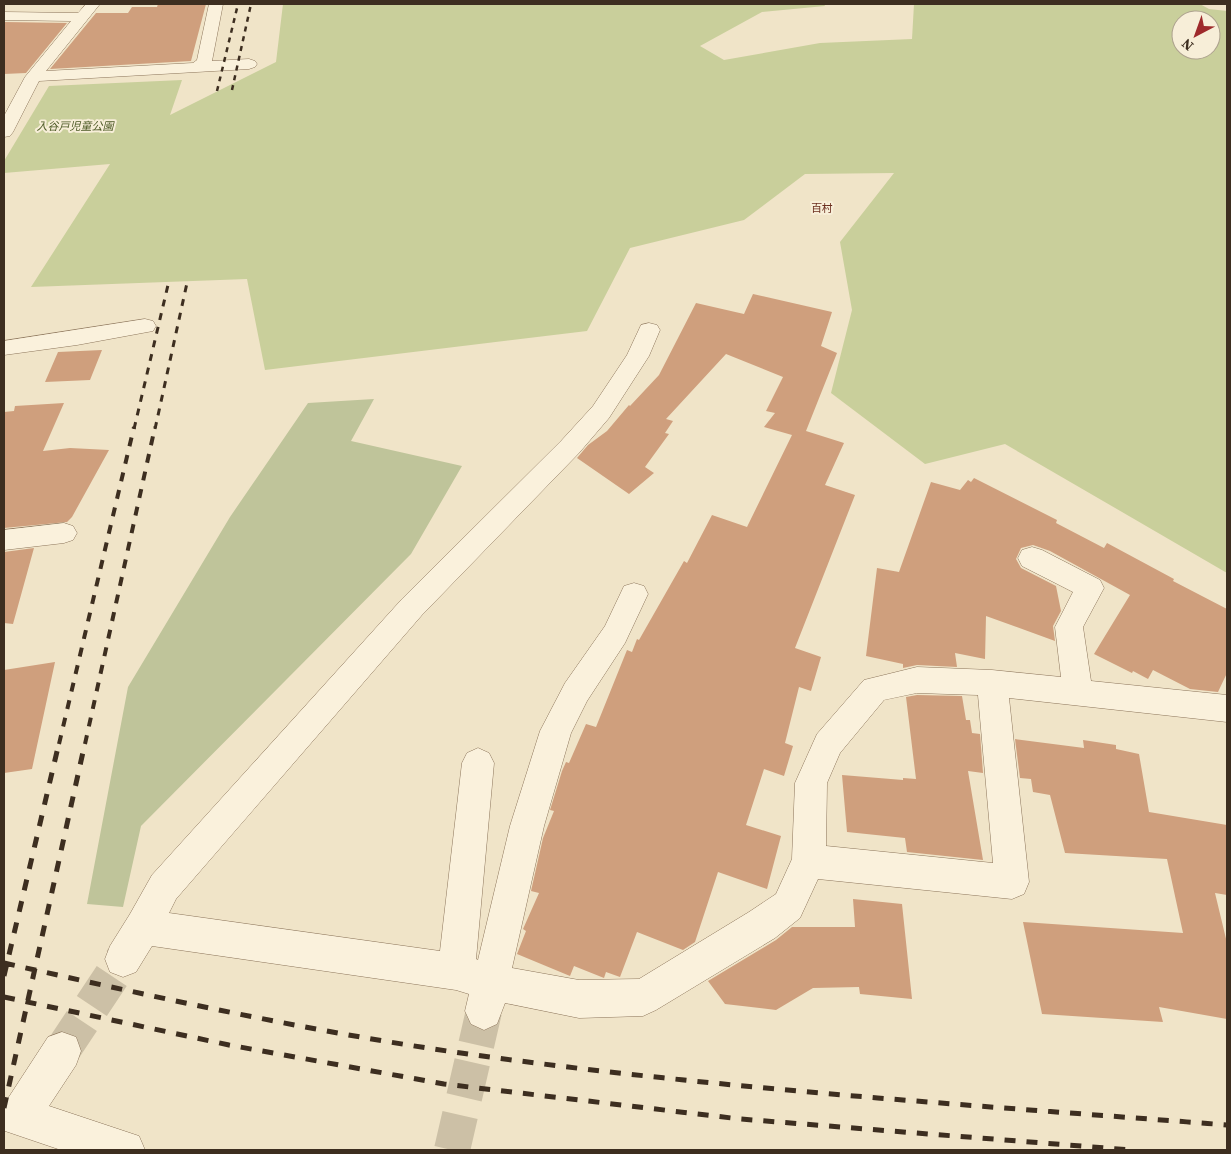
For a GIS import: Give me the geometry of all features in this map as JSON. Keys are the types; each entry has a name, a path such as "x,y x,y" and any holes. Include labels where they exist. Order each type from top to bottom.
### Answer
{"street":[{"path":"4,132 33,77 93,4"},
{"path":"197,67 204,62 216,4"},
{"path":"4,16 82,16"},
{"path":"33,77 249,64"},
{"path":"4,348 145,326"},
{"path":"123,959 170,879 412,607 570,447 601,412 638,356 649,330"},
{"path":"4,540 64,533"},
{"path":"1032,558 1090,588 1070,626 1078,692"},
{"path":"487,996 527,826 556,731 576,692 615,634 634,594"},
{"path":"143,927 456,972 487,996 580,999 643,997 762,925 788,906 809,861 811,783 828,744 874,689 917,680 992,684 1227,709"},
{"path":"809,861 1012,882 992,684"},
{"path":"456,972 478,763"},
{"path":"62,1051 19,1117 125,1150"}],"green space":[{"name":"入谷戸児童公園","path":"283,4 824,4 825,6 762,12 700,46 724,60 820,43 912,39 914,4 1200,4 1209,9 1218,10 1171,10 1171,60 1221,60 1221,10 1227,11 1227,573 1005,444 925,464 831,393 852,310 840,242 894,173 805,174 744,220 630,248 587,331 265,370 247,279 31,287 110,164 4,173 4,161 49,86 182,80 170,115 276,62"},
{"path":"374,399 351,441 462,466 411,554 141,826 123,907 87,904 128,687 230,517 308,403"}],"building":[{"path":"158,4 206,4 191,61 50,69 96,13 128,13 132,7 157,7"},
{"path":"4,22 67,23 26,73 4,74"},
{"path":"753,294 832,312 821,346 837,353 806,431 844,443 825,485 855,495 795,648 821,657 811,691 799,687 785,743 793,746 784,776 764,769 746,825 781,836 767,889 718,872 695,942 683,950 637,932 620,977 606,972 604,978 574,966 570,976 517,954 526,931 523,929 539,893 531,891 543,838 554,811 550,810 562,771 566,762 569,763 586,724 596,727 627,650 632,652 637,639 639,640 684,561 687,563 712,515 747,527 792,435 764,427 775,413 766,411 783,377 726,354 666,419 673,421 665,433 669,434 645,467 654,473 629,494 577,458 588,445 607,431 629,405 659,375 696,303 744,314"},
{"path":"102,350 90,380 45,382 58,352"},
{"path":"64,403 43,451 70,448 109,450 72,517 67,522 4,528 4,412 14,411 15,406"},
{"path":"974,478 1057,520 1056,523 1104,548 1107,543 1227,609 1227,673 1218,692 1190,689 1153,670 1148,679 1094,654 1130,595 1050,551 1033,545 1021,548 1016,559 1021,568 1056,586 1061,611 1053,626 1055,641 986,616 985,659 955,653 957,667 917,665 903,668 903,664 866,656 877,568 899,572 931,482 960,490 968,480 971,482"},
{"path":"34,548 13,624 4,623 4,552"},
{"path":"55,662 32,769 4,773 4,670"},
{"path":"917,695 962,696 966,720 970,720 972,733 980,734 983,773 968,771 983,860 907,852 905,838 847,832 842,775 903,780 903,778 916,779 906,697"},
{"path":"1015,739 1084,748 1083,740 1116,745 1116,749 1139,754 1149,812 1227,825 1227,895 1215,893 1227,943 1227,1019 1159,1007 1163,1022 1042,1014 1023,922 1183,933 1167,859 1065,853 1050,795 1033,792 1031,779 1020,778"},
{"path":"853,899 902,904 912,999 860,994 859,987 813,988 776,1010 725,1004 708,981 776,940 792,927 855,927"}],"tunnel":[{"path":"62,1051 123,959"},
{"path":"452,1150 484,1011"}],"railway":[{"path":"217,91 238,4"},
{"path":"232,90 251,4"},
{"path":"155,429 187,283"},
{"path":"134,429 168,285"},
{"path":"59,744 134,427"},
{"path":"85,744 155,427"},
{"path":"7,964 59,743"},
{"path":"35,970 85,743"},
{"path":"4,976 7,964"},
{"path":"7,964 35,970"},
{"path":"28,1002 35,970"},
{"path":"35,970 289,1024 403,1044 556,1066 843,1095 1227,1125"},
{"path":"4,997 28,1002"},
{"path":"4,1108 28,1002"},
{"path":"28,1002 229,1045 444,1084 740,1119 1131,1150"}],"district":[{"name":"百村","path":"822,208"}]}
